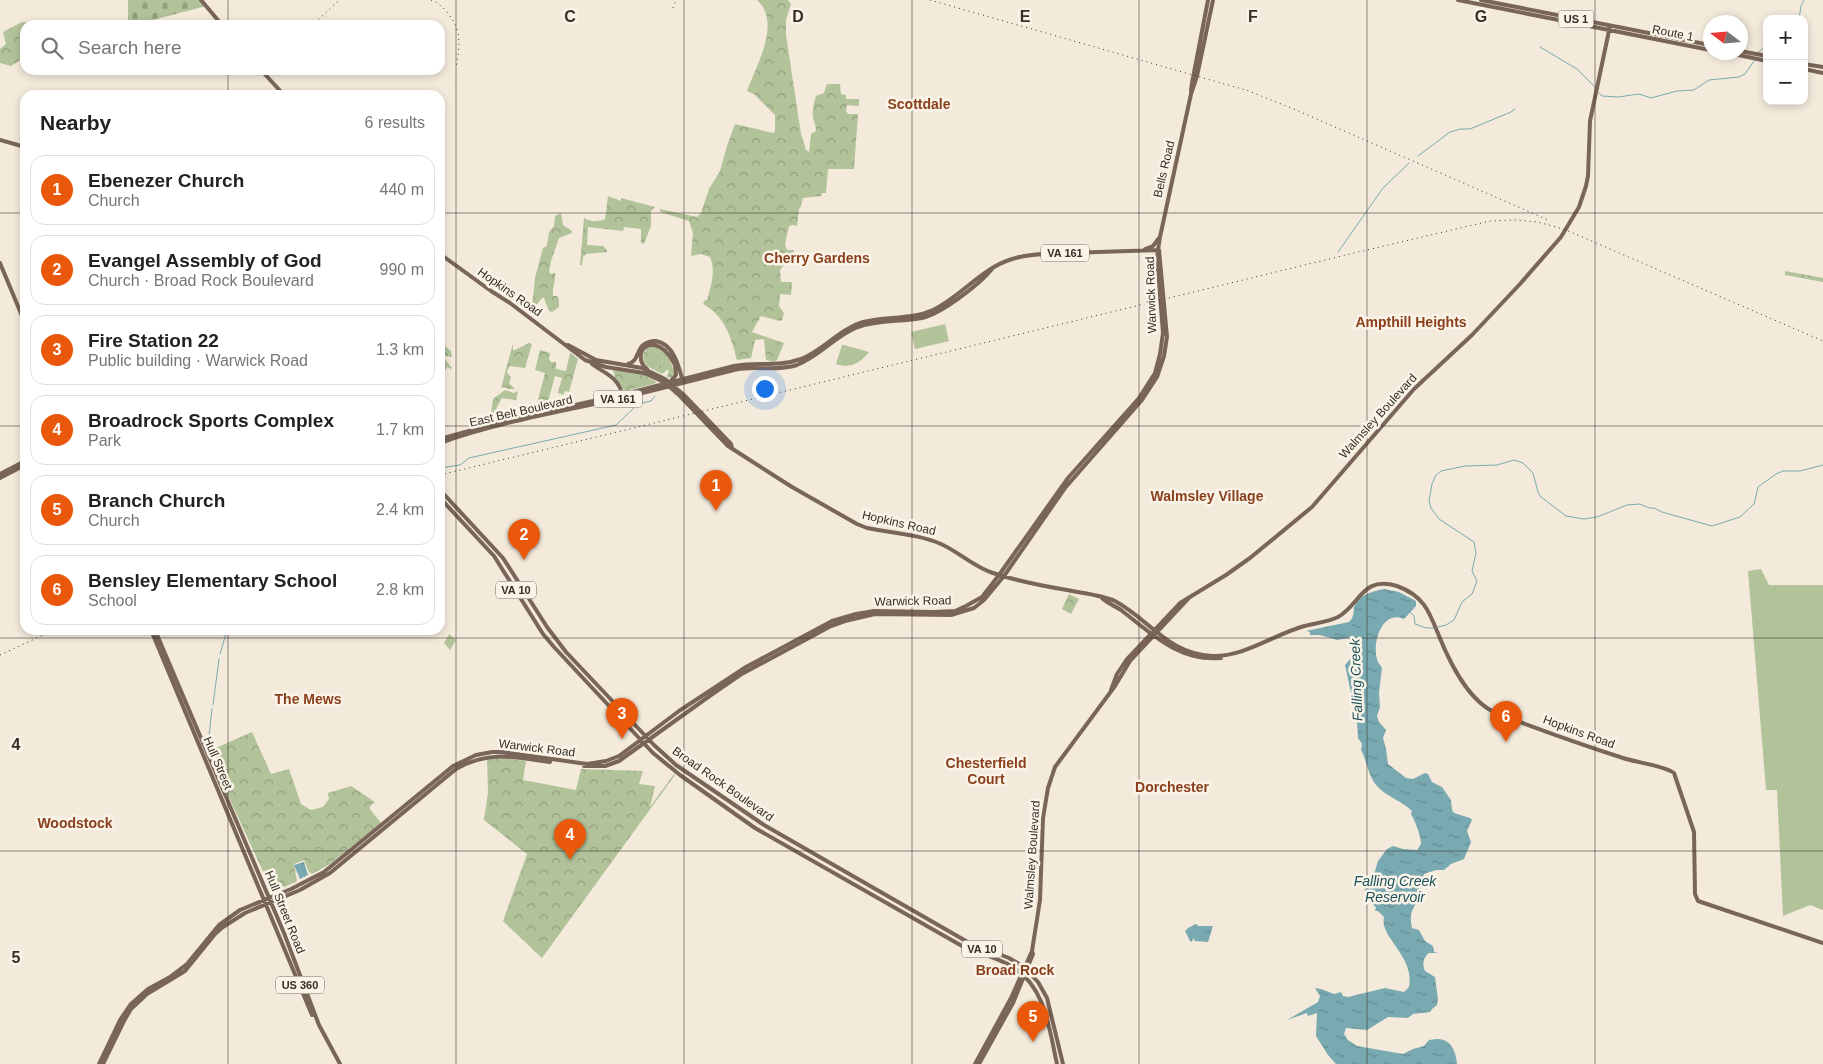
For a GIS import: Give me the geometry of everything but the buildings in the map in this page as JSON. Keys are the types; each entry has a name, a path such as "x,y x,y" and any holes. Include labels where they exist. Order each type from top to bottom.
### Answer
{"main road":[{"path":"201,0 218,20"},
{"name":"Bells Road","path":"1191,94 1208,0"},
{"name":"Bells Road","path":"1159,250 1160,237 1213,0"},
{"name":"US 1","path":"1458,0 1610,28"},
{"name":"US 1","path":"1481,0 1634,33"},
{"name":"Walmsley Boulevard","path":"974,1064 1023,975 1032,951 1040,900 1042,818 1049,782 1058,761 1111,690 1130,661 1154,633 1189,598 1250,558 1312,507 1414,389 1461,346 1509,296 1560,237 1572,220 1586,186 1590,121 1610,28"},
{"name":"Route 1","path":"1634,33 1703,43"},
{"name":"Route 1","path":"1634,33 1703,48"},
{"path":"1748,52 1763,55"},
{"path":"1748,57 1763,60"},
{"path":"1808,65 1823,68"},
{"path":"1808,70 1823,73"},
{"path":"265,75 279,90"},
{"path":"0,140 20,146"},
{"path":"1143,250 1153,246 1160,237"},
{"name":"East Belt Boulevard","path":"445,438 516,418 623,396 740,365 773,365 796,360 816,351 845,329 862,322 909,317 931,311 946,302 986,270 1011,259 1025,256 1159,250"},
{"name":"Warwick Road","path":"99,1064 121,1019 131,1004 148,989 181,969 225,919 240,910 300,890 330,873 456,769 468,762 481,758 500,756 596,767 615,763 740,675 831,626 845,620 875,614 946,615 974,608 984,600 1065,488 1149,390 1160,368 1167,337 1157,257 1159,250"},
{"name":"Hopkins Road","path":"445,258 588,361 606,366 636,369"},
{"path":"0,263 20,310"},
{"name":"East Belt Boulevard","path":"445,442 517,421 736,369 772,369 796,365 817,355 851,330 868,324 924,318 937,312 967,291 994,267"},
{"path":"886,319 892,322"},
{"path":"623,365 634,362 645,344 658,342 664,344 671,351 682,381"},
{"path":"649,372 643,366 640,356 645,348 652,344 664,348 685,374 693,376"},
{"name":"Hopkins Road","path":"568,346 596,360 649,372 677,389 728,446 748,460 857,524 940,543 981,568 1002,575 1102,598 1121,607 1154,633 1167,646 1183,654 1201,658 1217,658 1242,653 1295,629 1331,620 1346,611 1365,590 1388,584 1402,588 1418,598 1428,609 1466,688 1475,699 1489,709 1623,759 1674,773 1694,832 1695,894 1698,901 1823,943"},
{"path":"636,369 639,352"},
{"path":"588,361 614,378 621,388 623,396"},
{"path":"669,383 676,375 677,365"},
{"path":"0,474 20,464"},
{"path":"0,478 20,468"},
{"name":"Broad Rock Boulevard","path":"445,495 503,558 557,641 665,756 764,826 967,942 1009,958 1026,969"},
{"name":"Broad Rock Boulevard","path":"445,503 494,556 543,634 657,757 755,828 962,946 1004,963 1023,975"},
{"name":"Warwick Road","path":"270,900 324,872 453,766 468,758 492,752 502,752 592,764 606,761 619,756 687,706 746,667 832,621 874,611 934,612 955,610 982,597 1002,575"},
{"name":"Hull Street","path":"155,635 248,850"},
{"name":"Hull Street","path":"155,635 265,902"},
{"name":"Hull Street Road","path":"248,850 319,1024 338,1064"},
{"name":"Warwick Road","path":"103,1064 124,1020 141,999 185,971 214,934 265,902"},
{"name":"Hull Street Road","path":"265,902 315,1022 338,1064"},
{"name":"VA 10","path":"1026,969 1038,982 1047,998 1063,1064"},
{"name":"Walmsley Boulevard","path":"979,1064 1013,1002 1023,975"},
{"name":"VA 10","path":"1023,975 1034,987 1042,1003 1057,1064"}],"green space":[{"path":"128,0 201,0 206,6 153,20 128,20"},
{"path":"757,0 788,0 791,4 786,20 786,35 801,134 806,150 809,152 811,134 816,131 813,120 813,107 816,96 824,93 827,84 840,84 841,94 846,95 846,99 859,99 859,106 847,105 846,111 848,114 858,114 854,169 828,169 826,193 822,193 821,196 803,198 799,209 797,226 789,226 785,244 787,250 794,250 793,264 786,262 780,270 781,282 792,282 791,295 780,294 779,306 784,313 782,320 761,316 752,332 784,343 777,360 774,362 766,360 764,339 755,340 751,358 737,360 729,335 722,321 711,309 703,304 707,300 712,278 713,268 710,257 701,254 691,256 693,233 689,221 660,212 660,209 697,217 701,213 709,189 720,171 735,124 773,133 775,131 775,115 754,94 747,91 763,50 768,29 767,18"},
{"path":"20,23 20,60 11,66 0,63 0,49 6,44 3,32"},
{"path":"608,196 621,201 621,198 655,207 651,211 651,226 644,244 641,243 641,229 624,227 623,231 588,227 587,245 603,246 607,252 586,254 583,257 582,265 580,265 584,218 594,221 605,219"},
{"path":"561,213 563,225 572,233 559,238 551,261 549,272 551,274 555,273 553,296 557,296 559,299 559,307 552,312 549,311 544,298 535,307 532,306 535,278 543,248 547,246 549,232 554,226 555,216"},
{"path":"1785,271 1823,278 1823,282 1785,275"},
{"path":"502,279 510,285 505,293 496,287"},
{"path":"945,324 949,341 915,349 911,332"},
{"path":"513,343 513,350 529,343 532,344 525,368 510,366 507,371 511,377 509,383 515,389 501,388"},
{"path":"842,345 869,352 855,364 846,366 836,364"},
{"path":"445,346 451,351 452,357 445,356"},
{"path":"657,346 671,362 674,374 671,378 667,377 669,370 662,374 654,370 663,358 655,351 650,356 644,354 647,348"},
{"path":"540,350 550,353 549,359 551,362 556,362 556,369 566,371 570,353 578,359 569,392 565,391 563,395 558,393 562,378 555,376 546,409 536,407 545,373 535,370"},
{"path":"655,351 663,360 654,370 645,363 643,355 644,352 651,355"},
{"path":"445,359 452,368 447,367 446,370"},
{"path":"613,370 642,374 657,382 625,391 615,377"},
{"path":"505,390 514,393 518,391 516,400 502,398 493,419 490,420 493,399"},
{"path":"1761,569 1769,585 1823,585 1823,910 1810,905 1783,916 1777,790 1766,790 1748,571"},
{"path":"1069,594 1079,599 1071,614 1062,609"},
{"path":"449,634 456,640 450,650 444,643"},
{"path":"252,732 271,774 289,769 301,804 311,810 323,807 329,799 328,793 351,786 375,802 370,806 370,809 381,823 330,864 312,874 309,872 304,860 294,864 297,881 284,887 266,878 209,754 211,750"},
{"path":"503,758 526,761 523,780 576,790 581,769 643,771 639,784 655,786 650,807 675,775 542,958 503,921 527,854 484,820 488,792 487,759"}],"shaded area":[{"path":"315,691 318,691 322,696 315,706 309,700 308,693 315,693"}],"water":[{"name":"Falling Creek Reservoir","path":"1384,589 1399,592 1416,601 1416,606 1404,619 1396,617 1389,619 1384,624 1377,639 1376,655 1382,668 1379,693 1380,707 1377,716 1379,722 1386,730 1383,738 1388,764 1406,778 1413,779 1425,773 1428,774 1432,782 1442,787 1451,800 1454,813 1472,820 1467,831 1471,842 1464,859 1451,864 1444,870 1436,870 1424,874 1419,890 1421,892 1411,916 1412,928 1419,930 1425,941 1433,946 1434,952 1439,953 1429,953 1423,963 1425,971 1435,977 1437,1005 1430,1012 1413,1014 1408,1018 1388,1017 1367,1030 1346,1028 1344,1034 1348,1040 1357,1046 1403,1054 1424,1046 1429,1040 1446,1041 1452,1047 1457,1064 1336,1064 1316,1036 1317,1013 1308,1016 1307,1013 1287,1020 1318,1002 1320,996 1315,988 1334,994 1341,992 1343,996 1348,997 1385,988 1404,992 1409,987 1407,966 1387,932 1384,917 1378,911 1375,911 1376,907 1373,905 1374,902 1370,894 1364,890 1371,885 1378,861 1387,849 1393,846 1417,850 1421,844 1419,833 1411,814 1412,811 1385,793 1374,782 1361,750 1362,744 1358,738 1357,721 1345,665 1353,656 1349,638 1337,640 1320,635 1310,635 1310,632 1306,631 1349,622 1353,617 1356,604 1362,597 1371,592"},
{"path":"304,862 308,875 300,879 294,865"},
{"path":"1196,924 1198,926 1213,926 1208,942 1195,941 1193,938 1192,942 1190,941 1185,931"}],"waterway":[{"path":"1800,15 1804,0"},
{"path":"1540,47 1577,69 1595,87"},
{"path":"1759,52 1763,48"},
{"path":"1599,93 1602,96 1618,97 1639,94 1651,98 1677,91 1694,90 1709,80 1739,77 1745,74 1754,61"},
{"path":"1418,156 1450,132 1470,129 1515,109"},
{"path":"1338,252 1383,188 1409,163"},
{"path":"445,467 460,465 469,458 616,425 638,404 651,401 655,396"},
{"name":"Falling Creek","path":"1438,627 1454,620 1462,602 1472,594 1477,581 1472,571 1476,553 1474,542 1439,519 1431,508 1429,501 1432,484 1436,475 1441,471 1465,466 1497,465 1514,460 1523,463 1533,473 1541,497 1566,516 1584,519 1597,517 1627,505 1640,504 1712,526 1740,517 1754,504 1758,487 1776,474 1783,471 1800,471 1823,465"},
{"name":"Falling Creek","path":"1410,612 1414,616 1415,624 1426,628 1434,628"},
{"path":"220,654 226,635"},
{"path":"213,705 219,659"},
{"path":"209,736 212,709"}],"railway":[{"path":"318,20 339,0"},
{"path":"431,0 445,10 456,28 459,40 456,68"},
{"path":"673,8 676,0"},
{"path":"930,0 1249,91 1548,220"},
{"path":"445,474 1490,221 1516,220 1538,222 1566,230 1823,341"},
{"path":"0,655 43,635"}],"place":[{"name":"Ebenezer Church","path":"716,511"},
{"name":"Evangel Assembly of God","path":"524,560"},
{"name":"Fire Station 22","path":"622,739"},
{"name":"Bensley Elementary School","path":"1506,742"},
{"name":"Broadrock Sports Complex","path":"570,860"},
{"name":"Branch Church","path":"1033,1042"}],"district":[{"name":"Scottdale","path":"919,104"},
{"name":"Cherry Gardens","path":"817,258"},
{"name":"Ampthill Heights","path":"1411,322"},
{"name":"Walmsley Village","path":"1207,496"},
{"name":"The Mews","path":"308,699"},
{"name":"Chesterfield Court","path":"986,772"},
{"name":"Dorchester","path":"1172,787"},
{"name":"Woodstock","path":"75,823"},
{"name":"Broad Rock","path":"1015,970"}]}
